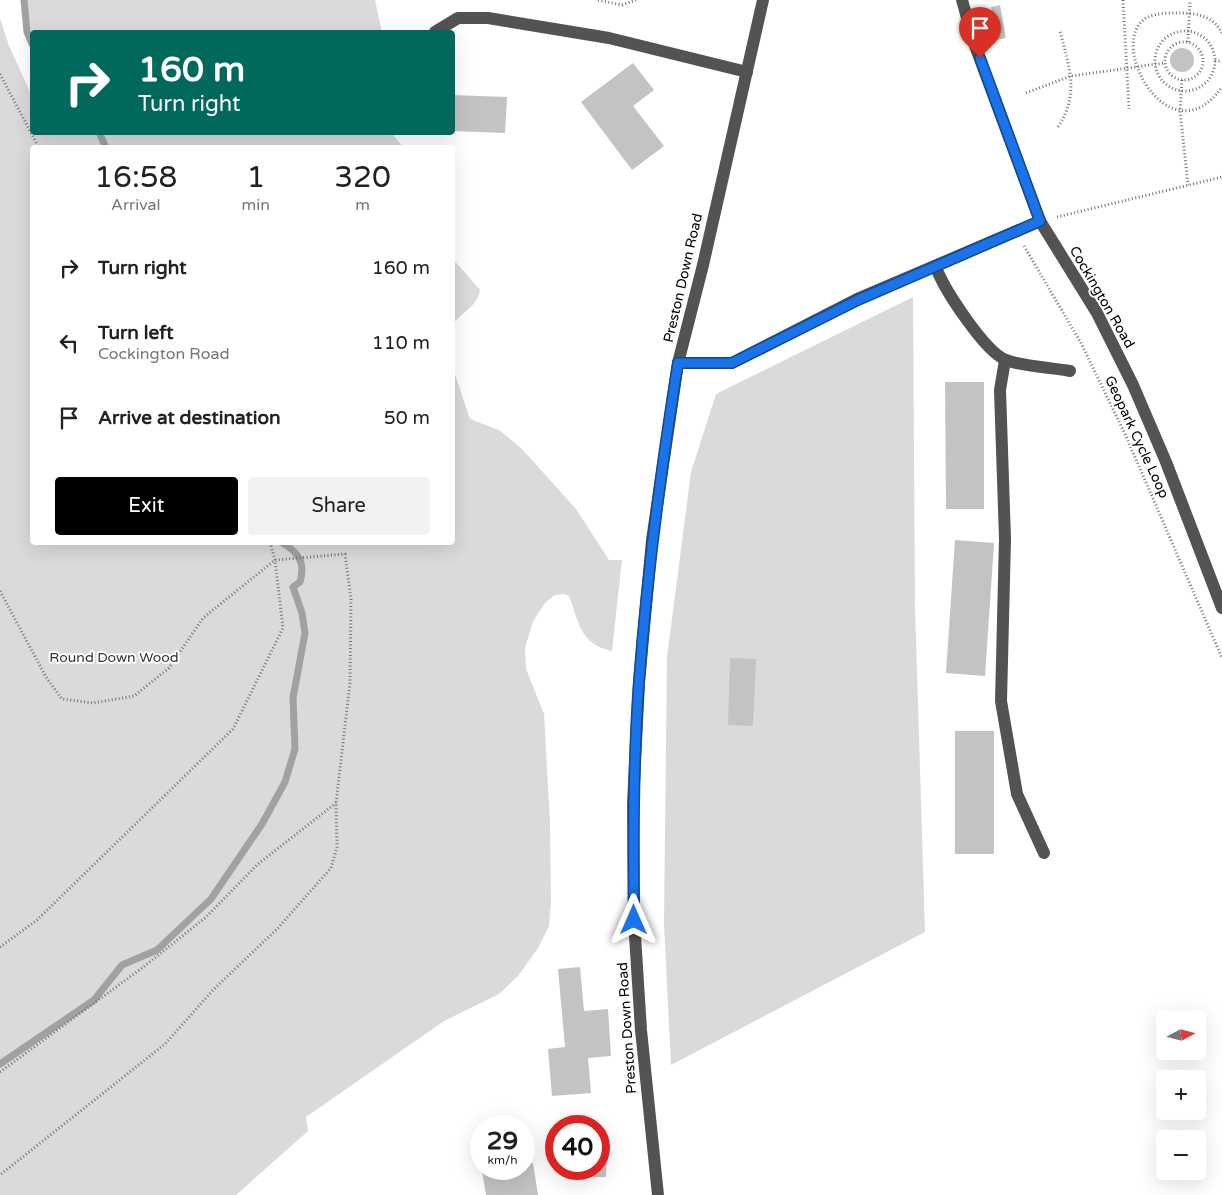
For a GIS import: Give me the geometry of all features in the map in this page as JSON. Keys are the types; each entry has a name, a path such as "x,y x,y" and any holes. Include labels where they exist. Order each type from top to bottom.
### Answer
{"street":[{"name":"Preston Down Road","path":"658,1195 641,1030 634,920 633,804 639,682 652,540 678,363 763,0"},
{"name":"Cockington Road","path":"962,0 974,43 1040,221 1097,313 1133,385 1166,462 1222,608"},
{"path":"438,30 458,18 488,18 609,38 747,72"},
{"path":"678,363 732,363 858,300 1040,221"},
{"path":"936,267 941,283 976,332 1005,360 1070,371"},
{"path":"1005,360 1000,390 1004,539 1001,701 1017,794 1044,853"}],"path":[{"path":"598,0 622,5 636,0"},
{"path":"1123,0 1129,109"},
{"path":"1188,42 1190,0"},
{"path":"1222,33 1207,17 1190,13 1164,13 1146,18 1138,26 1134,42 1137,65 1145,86 1158,102 1180,111 1194,109 1209,104 1222,88"},
{"path":"1189,31 1199,34 1208,41 1213,50 1215,61 1212,73 1205,83 1195,90 1183,91 1170,87 1159,77 1155,64 1157,50 1164,39 1176,32 1189,31"},
{"path":"1058,127 1066,114 1072,94 1071,76 1060,32"},
{"path":"1188,42 1198,48 1203,58 1201,69 1193,78 1182,80 1174,78 1167,71 1164,63 1167,51 1176,43 1188,42"},
{"path":"1215,61 1222,61"},
{"path":"1026,93 1071,76 1137,65 1164,63"},
{"path":"0,74 30,131"},
{"path":"1182,80 1183,91 1180,111 1188,185"},
{"path":"1040,221 1222,177"},
{"name":"Geopark Cycle Loop","path":"1017,232 1081,343 1125,434 1222,658"},
{"path":"0,947 37,920 233,729 283,628 275,560 271,545"},
{"path":"0,591 46,677 62,699 94,703 134,696 169,668 203,618 275,560 345,554 351,599 350,683 336,804 337,847 332,868 278,928 213,990 165,1044 0,1175"},
{"path":"0,1072 142,968 205,918 258,864 336,804"}],"green space":[{"path":"24,0 375,0 382,30 30,30 30,39 27,32"},
{"name":"Round Down Wood","path":"0,18 9,46 30,92 30,135 393,135 401,145 30,145 30,545 455,545 455,374 470,419 499,430 522,449 576,509 609,560 622,560 612,651 601,648 587,637 578,623 569,596 564,594 555,595 545,603 533,621 525,648 526,669 544,714 550,823 551,901 549,926 538,948 518,976 499,994 444,1021 306,1117 308,1131 236,1195 0,1195"},
{"path":"455,261 480,290 479,296 473,305 455,322"},
{"path":"913,297 915,606 925,932 671,1065 664,924 667,657 691,472 716,394"}],"building":[{"path":"1000,5 1006,38 997,40 991,7"},
{"path":"1182,48 1187,49 1193,55 1193,65 1187,71 1182,72 1177,71 1171,65 1170,60 1171,55 1177,49"},
{"path":"633,63 654,90 633,106 664,146 632,170 581,102"},
{"path":"455,95 507,97 505,133 455,131"},
{"path":"945,382 984,382 984,509 946,509"},
{"path":"955,540 994,543 985,676 946,673"},
{"path":"730,658 756,659 753,726 728,725"},
{"path":"955,731 994,731 994,854 955,854"},
{"path":"580,967 584,1011 608,1009 611,1056 588,1058 591,1093 552,1096 548,1049 565,1047 558,969"},
{"path":"535,1176 538,1195 486,1195 484,1180 535,1180"}],"waterway":[{"path":"24,0 27,32 30,39"},
{"path":"100,135 105,145"},
{"path":"0,1064 94,1000 122,965 157,950 211,899 262,824 285,782 295,749 293,698 305,633 302,613 293,587 300,582 302,575 301,563 296,554 285,545"}],"route":[{"path":"634,920 633,804 639,682 652,540 678,363 732,363 858,300 1040,221 980,58"}]}
